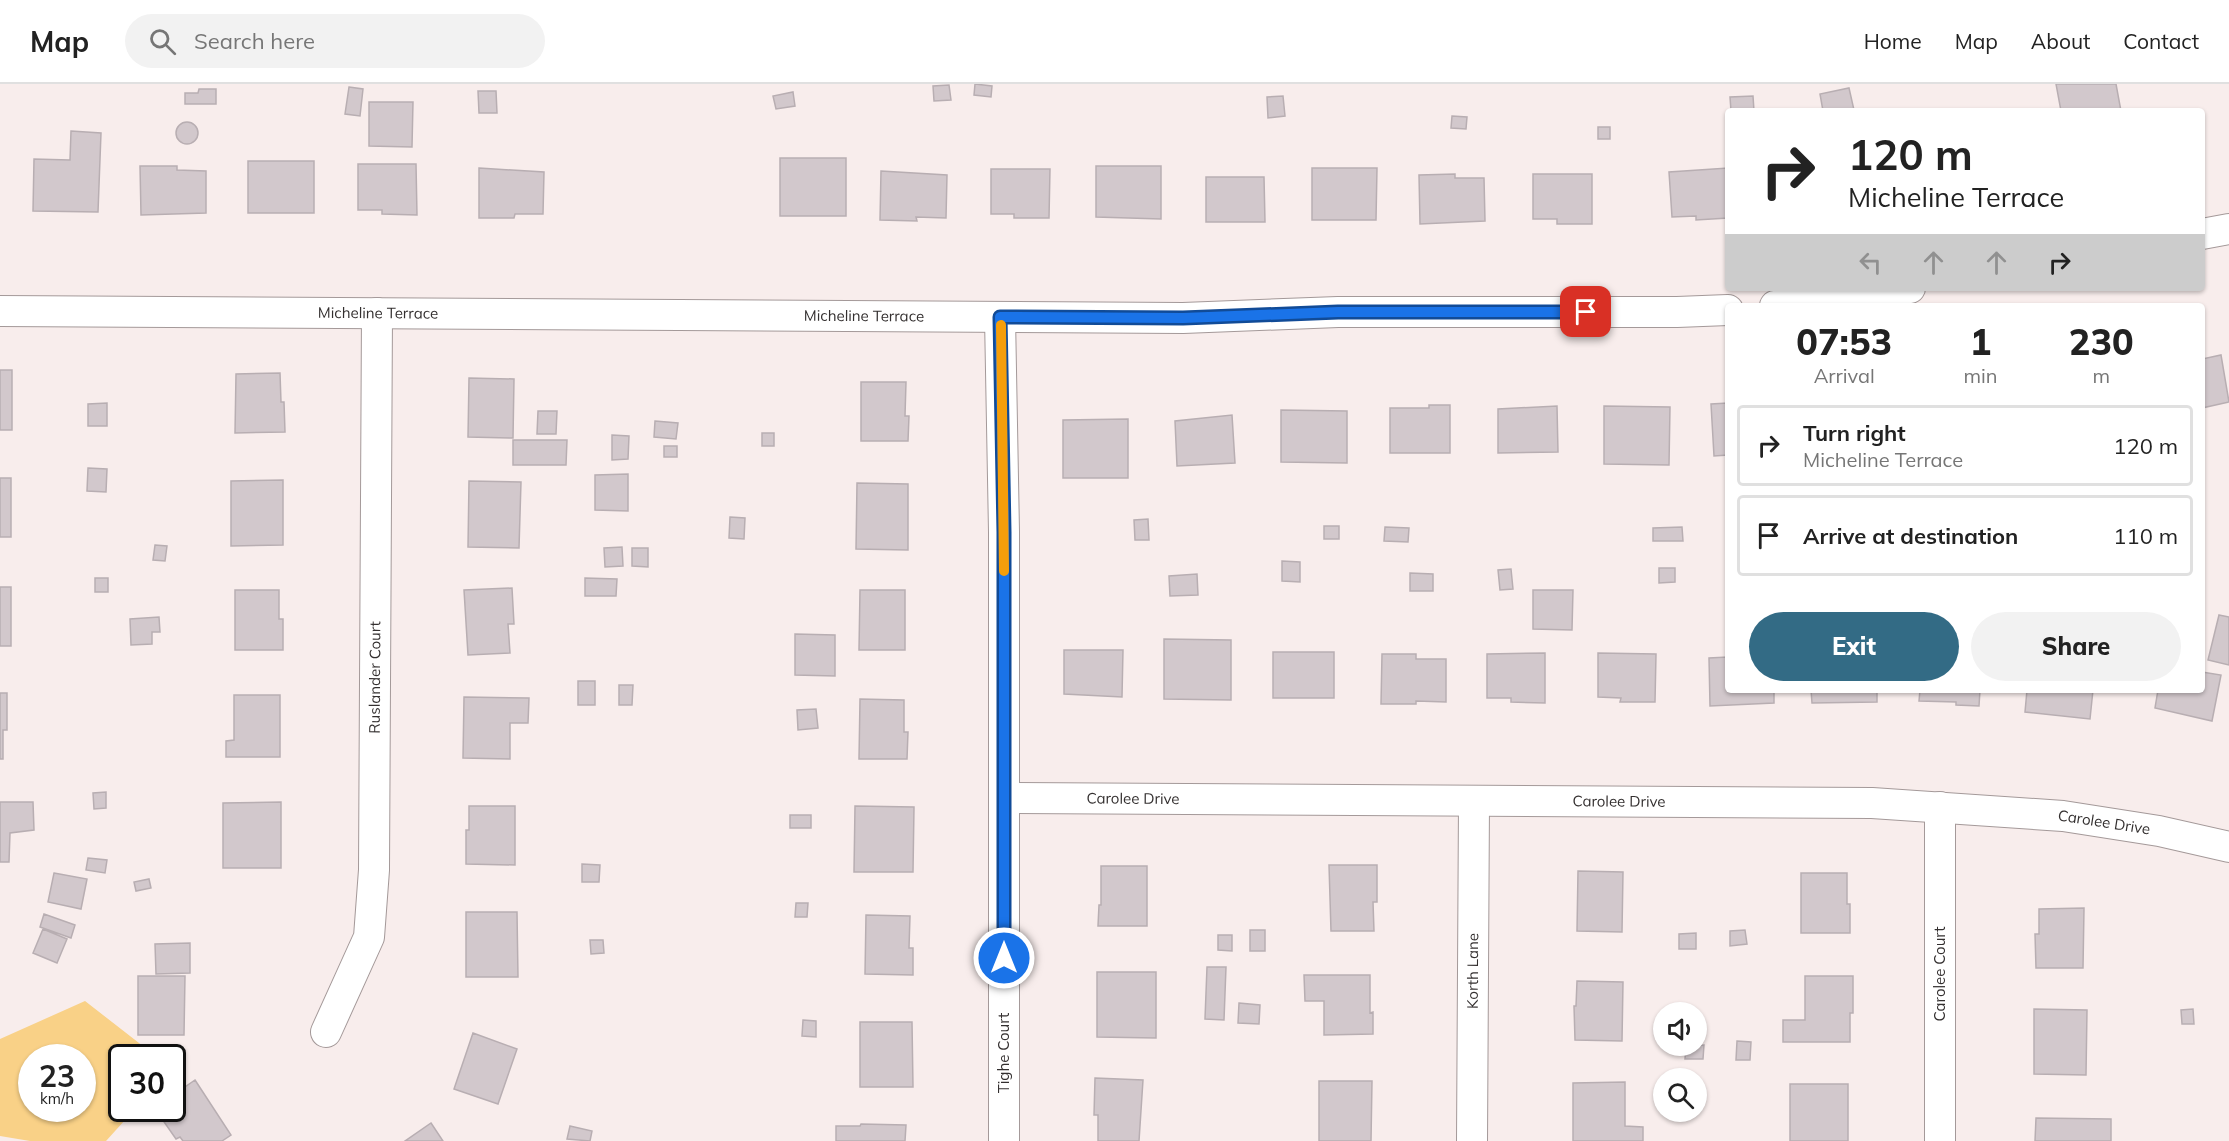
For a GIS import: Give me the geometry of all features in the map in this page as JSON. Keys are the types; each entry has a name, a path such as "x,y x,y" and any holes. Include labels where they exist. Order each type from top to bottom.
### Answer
{"street":[{"path":"2205,234 2229,230"},
{"path":"1802,303 1892,291"},
{"name":"Micheline Terrace","path":"0,311 1183,318 1338,312 1725,310"},
{"name":"Ruslander Court","path":"326,1032 369,937 373,881 377,313"},
{"name":"Tighe Court","path":"1000,317 1004,532 1004,1141"},
{"name":"Carolee Drive","path":"1005,798 1861,803 2063,816 2159,831 2229,847"},
{"name":"Korth Lane","path":"1472,1141 1474,802"},
{"name":"Carolee Court","path":"1940,1141 1941,807"}],"shaded area":[{"path":"85,1001 140,1044 108,1044 108,1122 123,1122 106,1141 30,1141 0,1136 0,1039"}],"building":[{"path":"975,84 992,86 991,97 974,95"},
{"path":"2056,84 2116,84 2120,108 2060,108"},
{"path":"949,85 951,100 934,101 933,86"},
{"path":"349,87 363,89 360,116 345,114"},
{"path":"1849,88 1854,108 1822,108 1820,94"},
{"path":"199,89 216,89 216,104 185,104 185,93 198,93"},
{"path":"478,91 496,91 497,113 479,113"},
{"path":"793,92 795,106 776,109 773,96"},
{"path":"1283,96 1285,116 1268,118 1267,97"},
{"path":"1753,96 1754,108 1731,108 1730,97"},
{"path":"369,102 413,102 412,147 369,146"},
{"path":"1452,116 1467,117 1466,129 1451,128"},
{"path":"187,122 195,125 198,133 195,141 187,144 179,141 176,133 179,125"},
{"path":"1598,127 1610,127 1610,139 1598,139"},
{"path":"71,131 101,133 98,212 33,211 34,159 70,160"},
{"path":"780,158 846,158 846,216 780,216"},
{"path":"248,161 314,161 314,213 248,213"},
{"path":"358,164 416,164 417,215 382,214 382,210 358,210"},
{"path":"140,166 177,166 177,170 206,171 206,213 141,215"},
{"path":"1096,166 1161,166 1161,219 1096,217"},
{"path":"479,168 544,172 543,214 515,214 514,218 479,218"},
{"path":"1312,168 1377,168 1376,220 1312,220"},
{"path":"1725,168 1725,218 1696,220 1696,216 1672,217 1669,172"},
{"path":"991,169 1050,169 1049,218 1014,218 1014,214 991,214"},
{"path":"881,171 947,175 946,218 916,217 917,221 880,220"},
{"path":"1455,174 1455,178 1484,178 1485,221 1420,224 1419,175"},
{"path":"1533,174 1592,174 1592,224 1557,224 1557,219 1533,219"},
{"path":"1206,177 1264,177 1265,222 1206,222"},
{"path":"2221,355 2229,402 2205,407 2205,358"},
{"path":"0,370 12,370 12,430 0,430"},
{"path":"280,373 285,432 235,433 236,374"},
{"path":"469,378 514,379 513,438 468,437"},
{"path":"861,382 906,382 905,416 909,416 908,441 861,441"},
{"path":"107,403 107,426 88,426 88,404"},
{"path":"1725,403 1725,455 1714,456 1711,404"},
{"path":"1429,405 1450,405 1450,453 1390,453 1390,408 1429,408"},
{"path":"1557,406 1558,452 1498,453 1498,409"},
{"path":"1604,406 1670,407 1669,465 1604,464"},
{"path":"1281,410 1347,411 1347,463 1281,462"},
{"path":"538,411 557,411 556,434 537,434"},
{"path":"1232,415 1235,463 1177,466 1175,421"},
{"path":"1128,419 1128,478 1063,478 1063,420"},
{"path":"655,421 678,423 676,439 654,437"},
{"path":"762,433 774,433 774,446 762,446"},
{"path":"612,435 629,436 628,459 612,460"},
{"path":"513,440 567,440 566,465 513,465"},
{"path":"664,446 677,446 677,457 664,457"},
{"path":"88,468 107,469 106,492 87,491"},
{"path":"628,474 628,511 595,510 595,475"},
{"path":"0,478 11,478 11,537 0,537"},
{"path":"283,480 283,545 231,546 231,481"},
{"path":"469,481 521,482 519,548 468,547"},
{"path":"857,483 908,484 908,550 856,549"},
{"path":"730,517 745,518 744,539 729,538"},
{"path":"1148,519 1149,540 1135,540 1134,520"},
{"path":"1324,526 1339,526 1339,539 1324,539"},
{"path":"1385,527 1409,528 1408,542 1384,541"},
{"path":"1682,527 1683,541 1653,541 1653,528"},
{"path":"155,545 167,546 165,561 153,560"},
{"path":"622,547 623,566 605,567 604,548"},
{"path":"632,548 648,548 648,567 632,566"},
{"path":"1282,561 1300,562 1300,582 1282,581"},
{"path":"1659,568 1675,568 1675,582 1659,583"},
{"path":"1511,569 1513,589 1500,590 1498,570"},
{"path":"1410,573 1433,574 1433,591 1410,591"},
{"path":"1197,574 1198,595 1170,596 1169,576"},
{"path":"95,578 108,578 108,592 95,592"},
{"path":"585,578 617,579 616,596 585,596"},
{"path":"0,587 11,587 11,646 0,646"},
{"path":"512,588 514,624 508,624 510,653 468,655 464,590"},
{"path":"235,590 279,590 279,619 283,619 283,650 235,650"},
{"path":"860,590 905,590 905,650 859,650"},
{"path":"1533,590 1573,590 1572,630 1533,629"},
{"path":"2219,615 2229,617 2229,665 2208,660"},
{"path":"159,617 160,632 152,632 152,644 131,645 130,619"},
{"path":"795,634 835,635 835,676 795,675"},
{"path":"1164,639 1231,640 1231,700 1164,699"},
{"path":"1064,650 1123,650 1122,697 1064,694"},
{"path":"1273,652 1334,652 1334,698 1273,698"},
{"path":"1545,653 1545,703 1511,702 1511,698 1487,698 1487,654"},
{"path":"1598,653 1656,654 1655,702 1620,702 1621,698 1598,697"},
{"path":"1382,654 1416,654 1416,659 1446,659 1446,702 1416,701 1416,704 1381,704"},
{"path":"1725,657 1725,693 1774,693 1774,703 1710,706 1709,658"},
{"path":"2205,672 2221,675 2212,721 2155,708 2158,693 2205,693"},
{"path":"578,681 595,681 595,705 578,705"},
{"path":"619,685 633,685 632,705 619,705"},
{"path":"0,693 7,693 7,730 3,730 3,759 0,759"},
{"path":"1811,693 1877,693 1877,702 1812,703"},
{"path":"1920,693 1980,693 1979,706 1956,705 1956,702 1919,701"},
{"path":"2027,693 2093,693 2090,719 2025,712"},
{"path":"234,695 280,695 280,757 226,757 226,741 234,740"},
{"path":"464,697 529,698 528,723 510,723 510,759 463,758"},
{"path":"860,699 904,700 904,732 908,732 907,759 859,759"},
{"path":"816,709 818,728 798,730 797,710"},
{"path":"106,792 106,808 94,809 93,793"},
{"path":"0,802 33,802 34,830 10,833 9,862 0,862"},
{"path":"281,802 281,868 223,868 223,803"},
{"path":"469,806 515,806 515,865 466,864"},
{"path":"855,806 914,807 913,872 854,872"},
{"path":"790,815 811,815 811,828 790,828"},
{"path":"88,858 107,860 105,873 86,870"},
{"path":"582,864 600,865 599,882 582,882"},
{"path":"1329,865 1377,865 1377,902 1373,902 1374,931 1331,931"},
{"path":"1101,866 1147,866 1147,926 1098,926 1099,905 1101,905"},
{"path":"1578,871 1623,872 1622,932 1577,931"},
{"path":"54,873 87,879 81,909 48,902"},
{"path":"1801,873 1847,873 1850,933 1801,933"},
{"path":"149,879 151,888 136,891 134,882"},
{"path":"796,903 808,903 807,917 795,917"},
{"path":"2084,908 2083,968 2036,968 2035,934 2039,934 2039,909"},
{"path":"466,912 517,912 518,977 466,977"},
{"path":"44,914 75,925 71,938 40,927"},
{"path":"866,915 910,916 909,948 913,948 913,975 865,974"},
{"path":"43,929 67,939 57,963 33,953"},
{"path":"1250,930 1265,930 1265,951 1250,951"},
{"path":"1745,930 1747,944 1730,946 1730,931"},
{"path":"1696,933 1696,949 1679,949 1679,934"},
{"path":"1218,935 1232,935 1232,951 1218,950"},
{"path":"590,940 603,940 604,953 591,954"},
{"path":"190,943 190,973 156,974 155,944"},
{"path":"1207,967 1226,967 1224,1020 1205,1019"},
{"path":"1097,972 1156,972 1156,1038 1097,1037"},
{"path":"1304,975 1370,975 1370,1013 1373,1012 1373,1034 1324,1035 1324,1001 1305,1001"},
{"path":"138,976 185,976 184,1035 138,1035"},
{"path":"1805,976 1853,976 1850,1042 1783,1042 1783,1020 1805,1020"},
{"path":"1577,981 1623,982 1622,1041 1575,1040 1574,1006 1576,1006"},
{"path":"1239,1003 1260,1005 1259,1024 1238,1023"},
{"path":"2034,1009 2087,1010 2086,1075 2034,1074"},
{"path":"2193,1009 2194,1024 2182,1024 2181,1010"},
{"path":"803,1020 816,1021 816,1037 802,1036"},
{"path":"860,1022 912,1022 913,1087 860,1087"},
{"path":"473,1033 517,1049 498,1104 454,1089"},
{"path":"1737,1041 1751,1042 1750,1060 1736,1060"},
{"path":"1685,1056 1703,1056 1703,1059 1685,1059"},
{"path":"1095,1078 1143,1080 1139,1141 1098,1141 1098,1115 1094,1115"},
{"path":"195,1080 231,1135 222,1141 183,1141 180,1137 176,1139 164,1122 186,1122 186,1086"},
{"path":"1319,1081 1372,1081 1371,1141 1319,1141"},
{"path":"1625,1082 1625,1126 1643,1127 1643,1141 1573,1141 1573,1083"},
{"path":"1790,1084 1848,1084 1848,1141 1790,1141"},
{"path":"2036,1118 2111,1119 2111,1141 2035,1141"},
{"path":"431,1123 443,1141 405,1141"},
{"path":"861,1124 906,1125 905,1141 836,1141 836,1126 860,1126"},
{"path":"570,1126 592,1131 590,1141 567,1139"}],"slow traffic":[{"path":"1001,325 1004,571"}],"route":[{"path":"1004,958 1004,532 1000,317 1183,318 1338,312 1586,312"}]}
